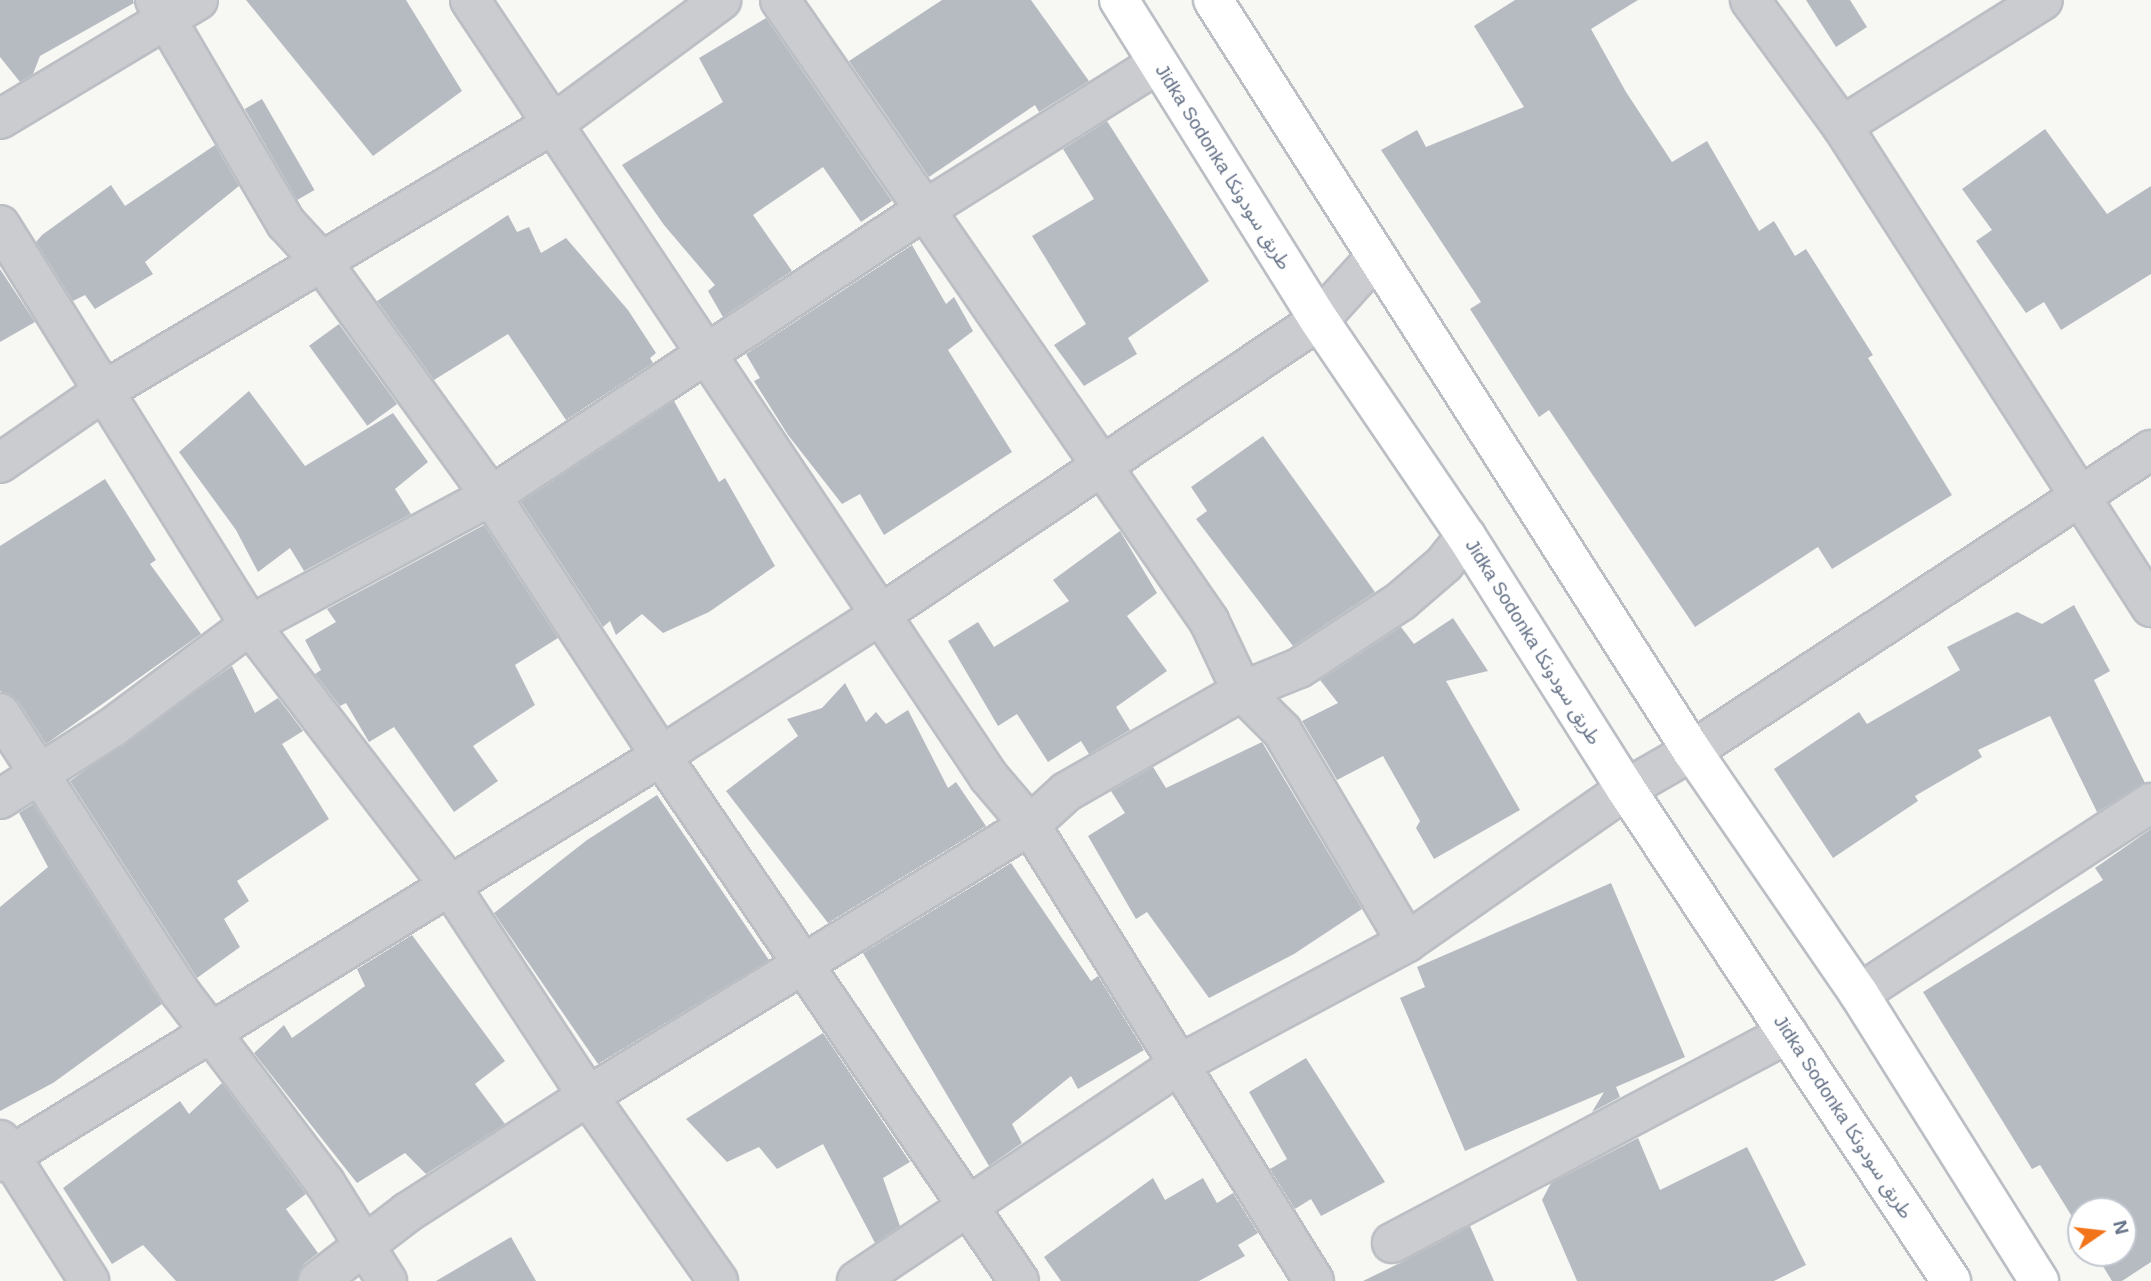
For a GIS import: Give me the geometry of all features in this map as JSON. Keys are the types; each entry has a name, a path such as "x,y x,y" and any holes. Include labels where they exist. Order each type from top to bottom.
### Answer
{"main road":[{"name":"Jidka Sodonka طريق سودونكا","path":"1119,0 1319,320 1466,536 1626,789 1951,1281"},
{"path":"1213,0 1692,751 1859,994 2039,1281"}],"street":[{"path":"470,0 989,777 1030,825 1314,1281"},
{"path":"0,463 104,391 553,124 721,0"},
{"path":"780,0 926,209 1098,466 1209,621 1242,691 1282,731 1407,942"},
{"path":"1750,0 1842,126 2151,607"},
{"path":"1842,126 2043,0"},
{"path":"0,120 174,6 216,111 286,223 321,261 491,496 661,756 805,963 967,1208 1019,1281"},
{"path":"0,800 42,774 250,625 491,496 926,209 1157,64"},
{"path":"0,225 250,625 450,886 588,1096 718,1281"},
{"path":"89,1281 4,1153 450,886 661,756 880,615 1319,320 1377,256"},
{"path":"857,1281 1178,1065 1407,942 1626,789 1692,751 2151,450"},
{"path":"318,1281 408,1212 588,1096 1030,825 1066,792 1242,691 1299,668 1401,601 1444,564 1466,536"},
{"path":"0,713 42,774 137,928 210,1032 325,1183 387,1281"},
{"path":"1859,994 2151,803"},
{"path":"1392,1243 1788,1033"}],"building":[{"path":"0,0 133,0 134,3 40,56 33,74 20,82 0,57"},
{"path":"246,0 406,0 462,91 373,156"},
{"path":"942,0 1031,0 1089,81 1039,112 1035,105 929,177 849,61"},
{"path":"1515,0 1638,0 1591,29 1626,92 1672,162 1707,141 1759,231 1774,221 1795,256 1806,249 1873,355 1868,358 1952,495 1832,569 1818,547 1695,627 1549,410 1539,417 1470,309 1481,302 1381,150 1417,130 1426,147 1524,107 1474,26"},
{"path":"1806,0 1850,0 1867,27 1836,47"},
{"path":"766,18 892,201 861,222 823,167 753,215 792,271 723,317 708,291 715,285 664,225 622,165 723,102 699,58"},
{"path":"262,99 314,190 297,200 245,109"},
{"path":"1107,121 1209,281 1128,338 1137,354 1084,386 1054,345 1086,324 1032,236 1094,199 1063,149"},
{"path":"2045,129 2107,214 2151,186 2151,274 2061,330 2044,302 2026,313 1976,241 1992,230 1962,189"},
{"path":"215,145 239,186 145,262 153,274 95,309 85,295 73,301 36,242 42,235 111,185 125,206"},
{"path":"508,215 517,232 529,227 541,253 566,238 628,310 656,353 650,358 653,363 566,420 508,334 434,380 377,301"},
{"path":"912,245 946,304 954,297 973,331 948,350 1012,452 884,535 860,494 842,504 788,435 754,381 760,378 746,354"},
{"path":"0,269 35,322 0,342"},
{"path":"339,324 397,404 367,426 309,346"},
{"path":"249,391 305,466 393,413 428,462 395,489 411,514 304,571 290,548 258,572 236,530 179,452"},
{"path":"674,401 719,482 725,478 775,566 709,612 663,633 642,614 616,635 610,621 603,627 521,502"},
{"path":"1263,436 1375,592 1293,646 1196,519 1207,511 1191,487"},
{"path":"105,479 156,560 150,564 201,634 46,744 18,701 0,691 0,546"},
{"path":"484,525 558,638 515,665 535,705 473,746 498,781 454,812 394,727 369,742 346,703 340,706 315,674 321,670 305,640 336,622 327,609"},
{"path":"1120,531 1157,593 1127,616 1167,671 1116,707 1130,730 1089,754 1081,741 1048,762 1017,714 998,726 948,641 978,622 994,647 1069,601 1053,580"},
{"path":"2074,605 2110,671 2094,680 2145,783 2097,812 2050,716 1978,750 1982,757 1915,796 1918,801 1833,858 1774,769 1859,712 1867,724 1960,670 1947,647 2017,612 2042,624"},
{"path":"1453,618 1488,671 1446,681 1520,810 1434,859 1416,828 1420,821 1383,756 1337,780 1302,721 1338,703 1320,680 1401,627 1414,644"},
{"path":"232,666 255,713 278,698 303,731 282,744 329,819 237,881 249,901 224,919 240,947 197,978 70,781"},
{"path":"845,683 866,722 876,712 886,724 908,710 948,788 956,782 986,826 828,923 726,791 798,736 787,719 822,708"},
{"path":"1262,742 1362,909 1294,954 1209,998 1147,912 1136,919 1088,836 1125,813 1111,791 1153,767 1166,788"},
{"path":"657,795 769,960 598,1064 494,913 587,840"},
{"path":"33,804 162,1004 53,1083 0,1111 0,907 48,867 19,813"},
{"path":"2151,829 2151,1262 2122,1281 2112,1281 2104,1267 2137,1267 2137,1197 2067,1197 2067,1208 2040,1165 2032,1169 1923,992 2103,880 2095,868"},
{"path":"1011,863 1091,981 1098,976 1144,1050 1078,1089 1071,1076 1012,1124 1022,1143 989,1166 863,953"},
{"path":"1611,883 1685,1057 1616,1087 1620,1097 1592,1112 1604,1092 1465,1151 1400,998 1425,987 1417,967"},
{"path":"412,935 505,1061 475,1084 505,1124 426,1174 405,1153 357,1183 254,1053 284,1025 292,1038 365,986 357,969"},
{"path":"823,1033 910,1162 883,1178 900,1226 875,1243 823,1144 777,1169 759,1147 727,1162 686,1119"},
{"path":"1306,1058 1385,1182 1321,1216 1311,1199 1295,1209 1270,1169 1287,1159 1249,1092"},
{"path":"222,1083 306,1194 286,1209 318,1253 304,1264 297,1281 176,1281 143,1245 112,1264 63,1188 180,1101 189,1114"},
{"path":"1638,1138 1660,1190 1747,1147 1806,1265 1774,1281 1577,1281 1542,1200 1551,1183"},
{"path":"1153,1178 1165,1200 1203,1178 1217,1203 1233,1193 1258,1233 1238,1245 1245,1256 1199,1281 1061,1281 1044,1257"},
{"path":"1470,1226 1494,1281 1363,1281 1402,1262"},
{"path":"511,1237 536,1281 436,1281"}]}
